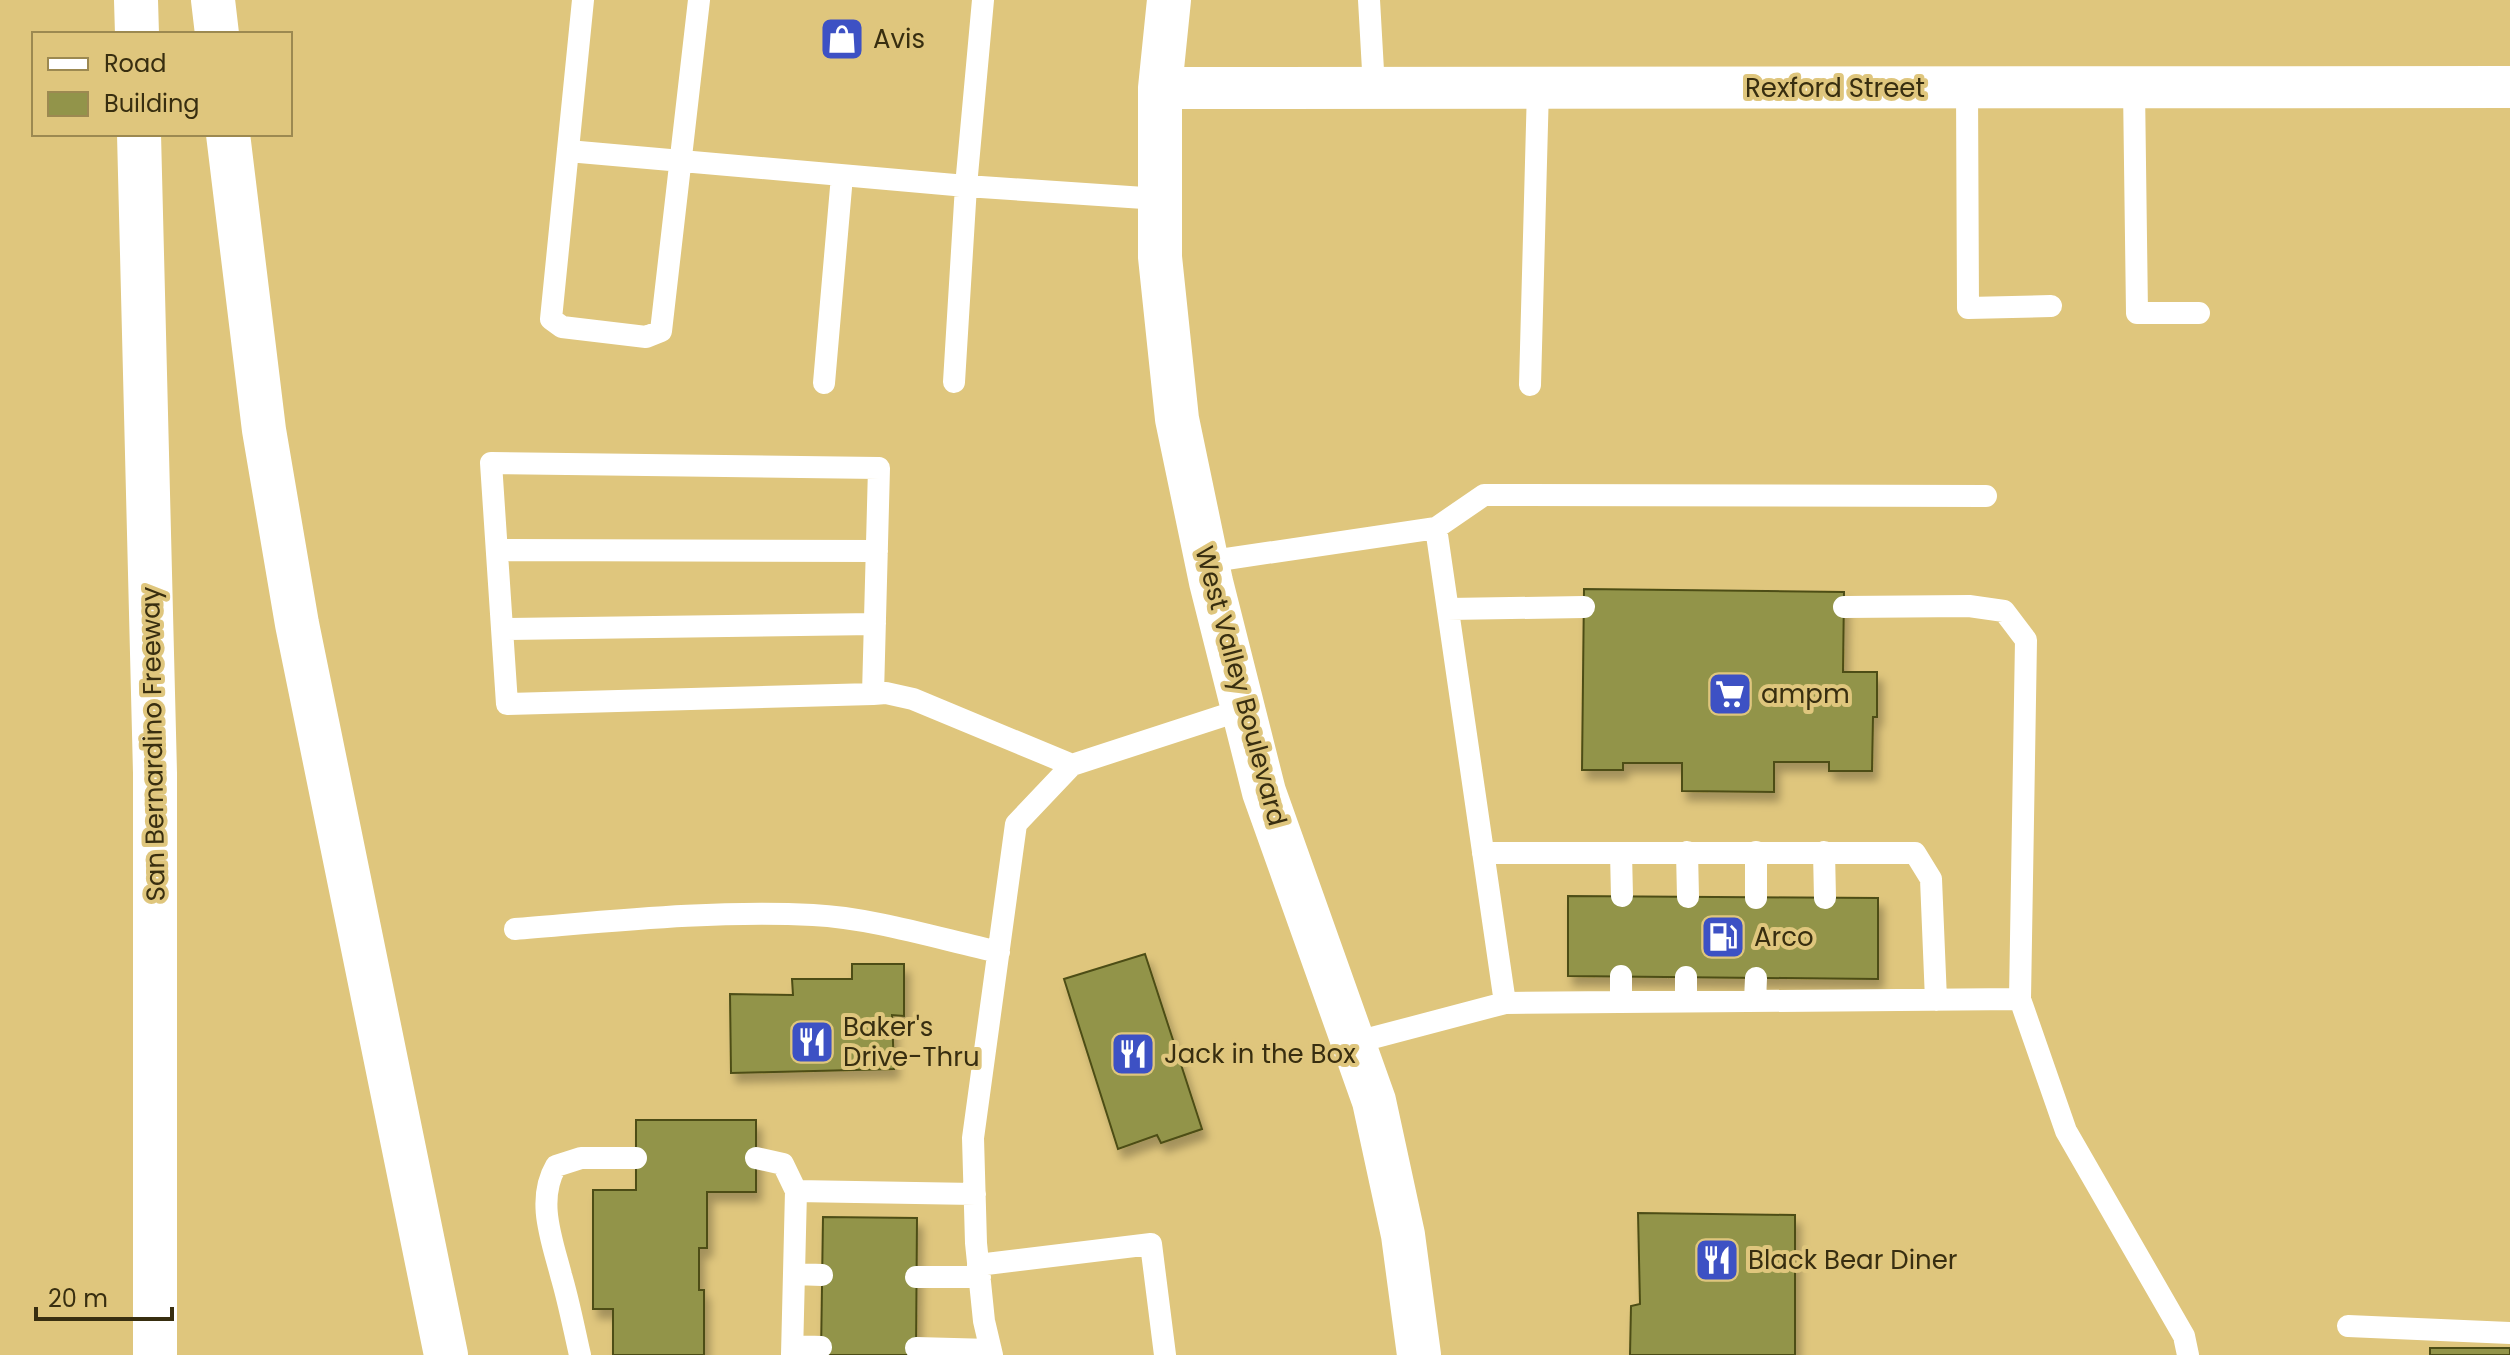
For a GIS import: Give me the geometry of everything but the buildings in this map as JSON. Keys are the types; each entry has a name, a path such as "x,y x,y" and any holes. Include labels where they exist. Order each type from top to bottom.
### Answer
{"main road":[{"path":"136,0 137,32"},
{"path":"213,0 217,32"},
{"name":"West Valley Boulevard","path":"1169,0 1160,88 1160,257 1177,419 1206,562 1264,792 1374,1101 1403,1235 1419,1355"},
{"name":"San Bernardino Freeway","path":"139,136 155,773 155,1355"},
{"path":"228,136 264,430 297,624 446,1355"}],"street":[{"name":"Rexford Street","path":"1160,88 2510,87"}],"lane":[{"path":"583,0 551,319 562,327 646,337 661,331 699,0"},
{"path":"954,382 966,186 983,0"},
{"path":"1369,0 1374,88"},
{"path":"1530,385 1538,88"},
{"path":"1967,88 1968,308 2051,306"},
{"path":"2134,88 2137,313 2199,313"},
{"path":"568,151 681,163 1159,199"},
{"path":"824,383 842,176"},
{"path":"873,694 879,468 491,463 507,704 873,694 886,693 913,699 1072,765"},
{"path":"1206,562 1436,528 1484,495 1986,496"},
{"path":"1436,528 1505,1003"},
{"path":"497,550 877,551"},
{"path":"1844,607 1969,606 2004,611 2026,640 2020,999 2066,1131 2184,1336 2188,1355"},
{"path":"1448,609 1584,607"},
{"path":"503,629 875,624"},
{"path":"916,1348 992,1353 984,1321 979,1271 973,1138 1016,824 1072,765 1244,709"},
{"path":"1687,852 1688,897"},
{"path":"1756,852 1756,898"},
{"path":"1824,852 1825,898"},
{"path":"1483,853 1915,853 1931,879 1936,1000"},
{"path":"1621,853 1622,896"},
{"path":"515,929 701,915 816,915 999,952"},
{"path":"1621,976 1621,1002"},
{"path":"1686,977 1686,1001"},
{"path":"1755,1001 1756,978"},
{"path":"1353,1043 1505,1003 1755,1001 1825,990 1936,1000 2020,999"},
{"path":"580,1355 551,1241 546,1198 549,1178 556,1166 581,1158 636,1158"},
{"path":"756,1158 783,1164 796,1191 792,1351 821,1347"},
{"path":"796,1191 975,1194"},
{"path":"916,1277 979,1271 1151,1244 1165,1355"},
{"path":"794,1274 822,1275"},
{"path":"2348,1326 2510,1333"}],"place":[{"name":"Avis","path":"842,39"},
{"name":"ampm","path":"1730,694"},
{"name":"Arco","path":"1723,937"},
{"name":"Baker's Drive-Thru","path":"812,1042"},
{"name":"Jack in the Box","path":"1133,1054"},
{"name":"Black Bear Diner","path":"1717,1260"}]}
